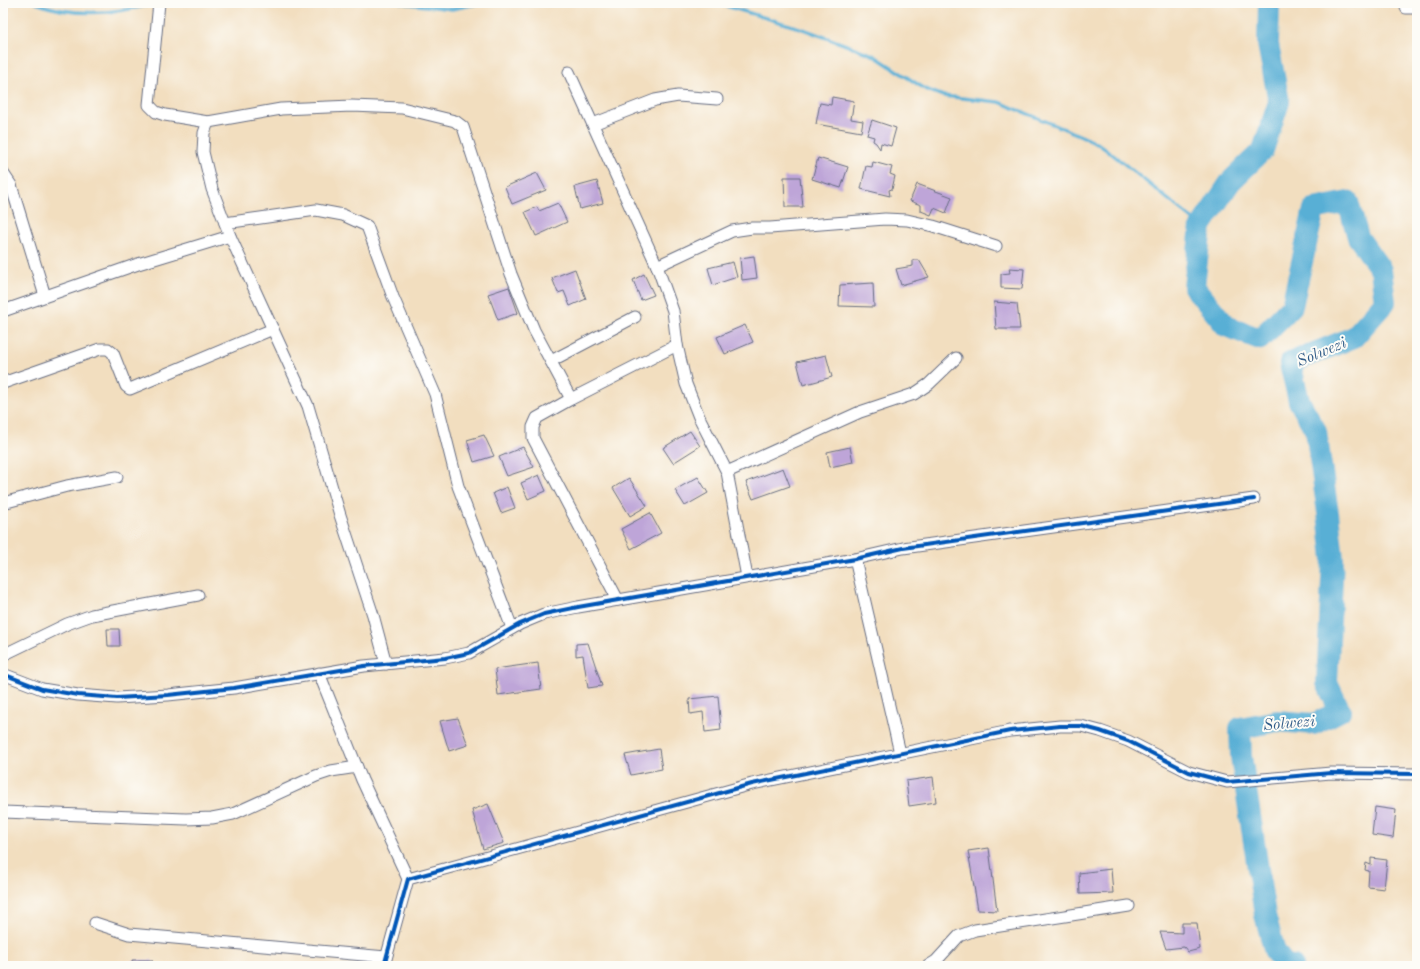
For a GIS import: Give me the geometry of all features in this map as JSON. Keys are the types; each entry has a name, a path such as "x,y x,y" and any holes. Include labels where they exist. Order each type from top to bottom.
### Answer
{"street":[{"path":"159,3 149,105 156,112 165,115 208,122 281,109 364,106 402,108 455,121 463,127 511,274 534,330 571,399"},
{"path":"568,72 657,266 673,311 677,345 686,384 727,472 747,577"},
{"path":"593,124 655,100 678,96 717,99"},
{"path":"208,122 204,133 203,152 212,189 230,236 308,406 340,515 373,615 386,664"},
{"path":"3,173 10,185 44,296"},
{"path":"225,224 316,210 343,215 367,226 393,297 435,394 458,486 512,628"},
{"path":"657,266 732,232 752,228 770,228 885,218 907,220 934,226 996,246"},
{"path":"3,311 138,264 230,236"},
{"path":"551,361 635,317"},
{"path":"3,383 100,349 108,349 113,353 126,386 130,389 273,329"},
{"path":"618,600 533,438 533,427 537,418 677,345"},
{"path":"727,472 860,412 914,394 929,384 956,358"},
{"path":"3,503 67,486 117,477"},
{"path":"3,674 42,689 78,695 117,698 168,695 234,688 364,666 445,658 469,653 512,628 544,614 618,600 855,559 903,548 1254,498"},
{"path":"855,559 900,753"},
{"path":"3,655 66,624 92,615 198,595"},
{"path":"95,923 129,934 385,962 408,879 356,767 319,673"},
{"path":"408,879 752,784 1010,731 1060,726 1081,726 1128,741 1189,772 1227,782 1262,778 1331,774 1417,774"},
{"path":"3,812 186,819 212,818 233,814 316,776 331,771 356,767"},
{"path":"928,966 936,961 959,936 975,930 1128,906"}],"building":[{"path":"832,97 854,101 851,119 863,121 861,132 816,124 820,103 831,105"},
{"path":"872,120 896,128 891,146 881,143 880,149 873,141 874,137 867,135"},
{"path":"818,158 848,167 841,188 812,179"},
{"path":"873,162 892,167 890,174 895,176 892,189 889,190 890,196 861,189 866,166 872,167"},
{"path":"537,173 546,190 512,204 505,187"},
{"path":"784,177 800,177 803,207 785,207"},
{"path":"597,181 603,203 580,209 575,187"},
{"path":"917,184 952,197 946,213 934,208 931,215 921,211 921,205 910,201"},
{"path":"558,203 567,222 536,236 525,212 537,207 539,211"},
{"path":"754,256 757,278 742,280 740,258"},
{"path":"913,260 919,260 929,277 901,285 896,269 913,266"},
{"path":"733,262 737,277 713,285 708,268"},
{"path":"1009,268 1024,269 1022,289 1001,288 1001,274 1010,273"},
{"path":"575,269 586,299 570,306 564,291 558,293 552,278"},
{"path":"644,274 654,295 641,300 633,280"},
{"path":"873,283 874,307 839,306 840,285"},
{"path":"509,287 518,313 498,320 488,294"},
{"path":"994,302 1017,304 1020,329 996,329"},
{"path":"745,325 753,342 725,354 717,337"},
{"path":"826,355 832,377 803,385 797,362"},
{"path":"690,431 700,446 673,463 663,448"},
{"path":"484,435 494,456 474,462 467,440"},
{"path":"523,447 534,467 507,476 499,457"},
{"path":"850,447 853,462 830,467 827,452"},
{"path":"783,468 790,486 753,499 746,482"},
{"path":"539,475 546,491 528,499 521,483"},
{"path":"698,477 708,493 685,506 675,490"},
{"path":"629,478 647,506 630,516 613,488"},
{"path":"507,487 515,508 501,513 493,493"},
{"path":"650,513 661,533 631,549 621,529"},
{"path":"107,629 119,629 120,646 108,646"},
{"path":"588,643 602,686 588,688 583,655 576,656 576,644"},
{"path":"538,663 541,689 498,695 495,669"},
{"path":"718,696 721,730 705,732 703,712 690,714 689,699"},
{"path":"458,718 468,745 449,751 440,721"},
{"path":"659,749 662,769 631,775 625,755"},
{"path":"933,777 936,802 909,806 906,781"},
{"path":"488,804 504,843 483,849 472,810"},
{"path":"1375,807 1396,810 1393,838 1372,835"},
{"path":"989,848 997,911 978,910 968,851"},
{"path":"1371,858 1387,860 1384,889 1368,887 1369,871 1365,870 1366,863 1371,865"},
{"path":"1111,869 1113,893 1080,894 1079,873"},
{"path":"1182,923 1197,923 1200,949 1188,952 1184,947 1166,949 1160,932 1182,933"},
{"path":"132,960 152,960 153,966 133,966"}],"waterway":[{"path":"36,3 66,11 96,13 126,10 156,3"},
{"path":"401,3 452,9 481,3"},
{"path":"716,3 803,29 873,55 925,89 943,96 999,102 1097,143 1201,226"},
{"name":"Solwezi","path":"1269,3 1268,44 1279,102 1263,150 1231,181 1201,226 1194,287 1226,326 1260,339 1292,306 1314,209 1348,202 1358,237 1381,270 1385,302 1354,337 1290,363 1299,401 1316,431 1328,513 1333,559 1327,683 1340,711 1314,724 1277,721 1240,728 1241,756 1265,915 1275,952 1285,965 1293,966"}],"cycle path":[{"path":"3,674 42,689 78,695 117,698 168,695 234,688 364,666 445,658 469,653 520,624 544,614 578,607 855,559 903,548 1254,499"},
{"path":"384,966 408,879 752,784 1010,731 1060,726 1081,726 1128,741 1189,772 1227,782 1331,773 1417,774"}]}
